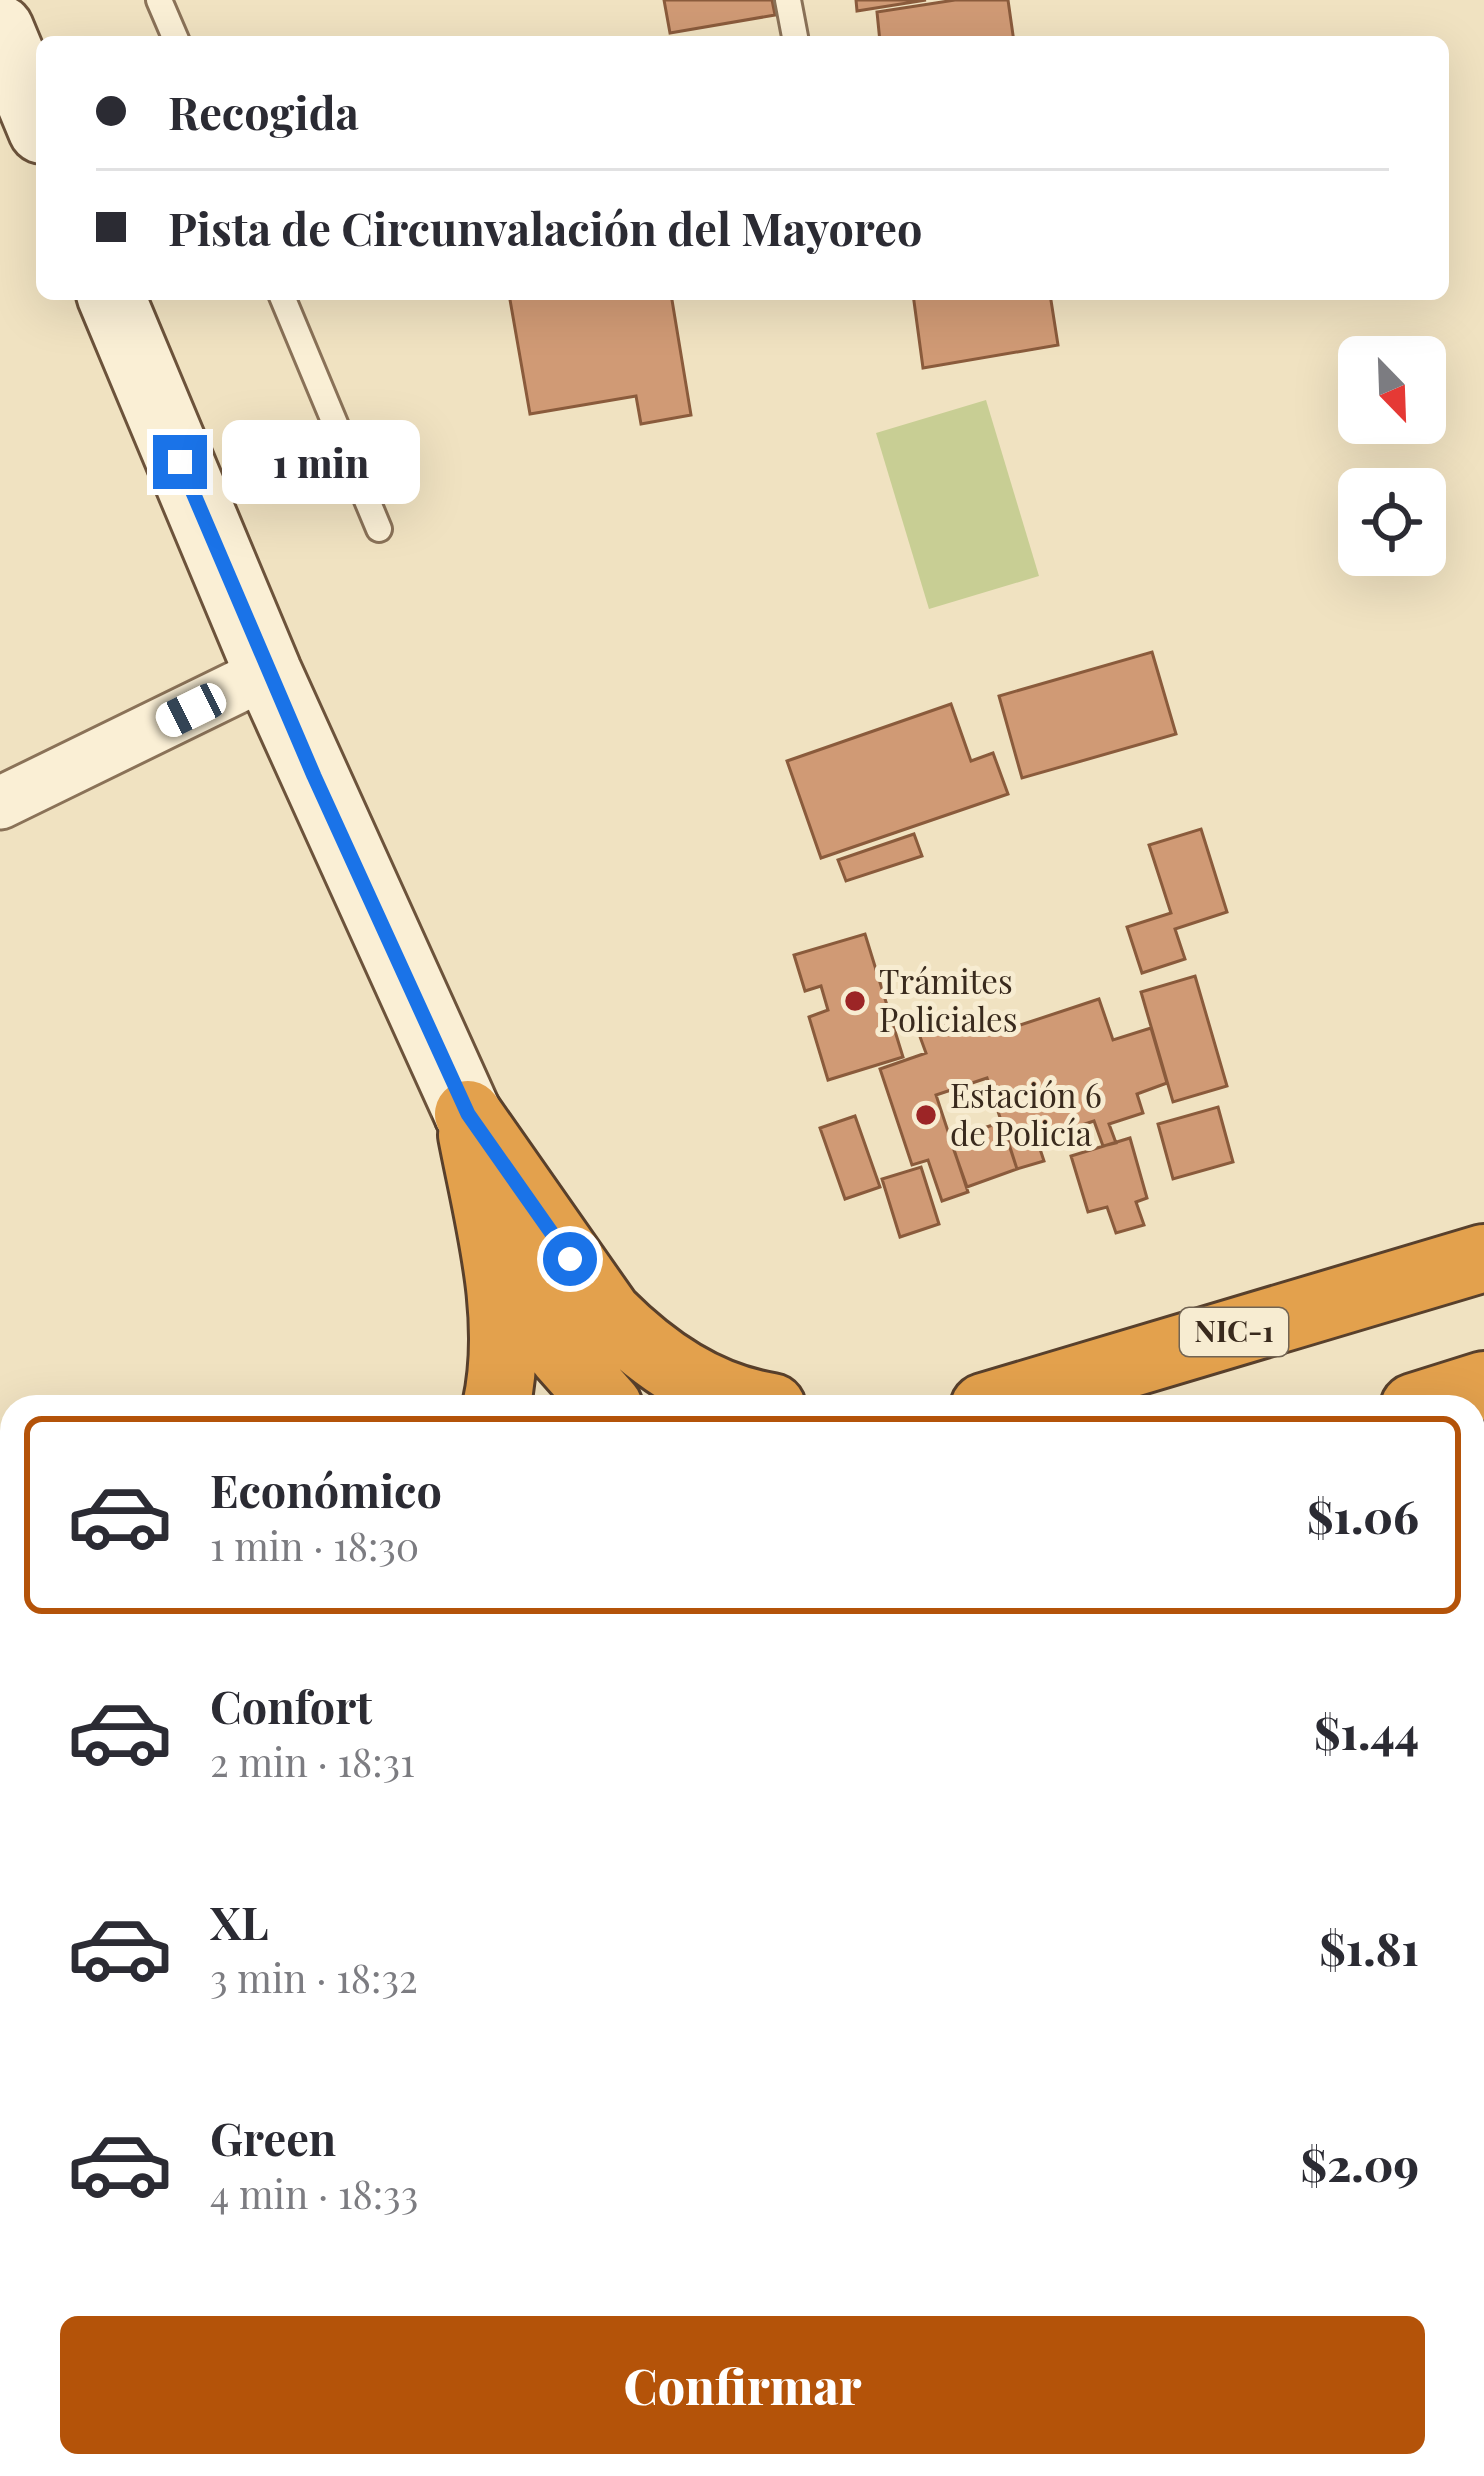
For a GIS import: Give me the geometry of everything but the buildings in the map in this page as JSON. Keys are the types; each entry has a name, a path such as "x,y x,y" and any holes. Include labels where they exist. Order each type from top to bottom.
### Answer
{"highway":[{"path":"468,1114 523,1247 559,1380 587,1395"},
{"path":"497,1395 503,1338 523,1247"},
{"path":"523,1247 631,1337 695,1382 724,1395"},
{"name":"NIC-1","path":"1024,1395 1484,1258"},
{"path":"1452,1395 1484,1385"}],"main road":[{"path":"0,29 36,116"},
{"path":"113,300 268,672 468,1114"}],"street":[{"path":"0,803 268,672"}],"lane":[{"path":"159,0 174,36"},
{"path":"788,0 795,36"},
{"path":"284,300 379,529"}],"green space":[{"path":"986,400 1039,576 929,609 876,433"}],"place":[{"name":"Trámites Policiales","path":"855,1001"},
{"name":"Estación 6 de Policía","path":"926,1115"}],"route":[{"path":"180,462 268,672 468,1114 570,1259"}]}
